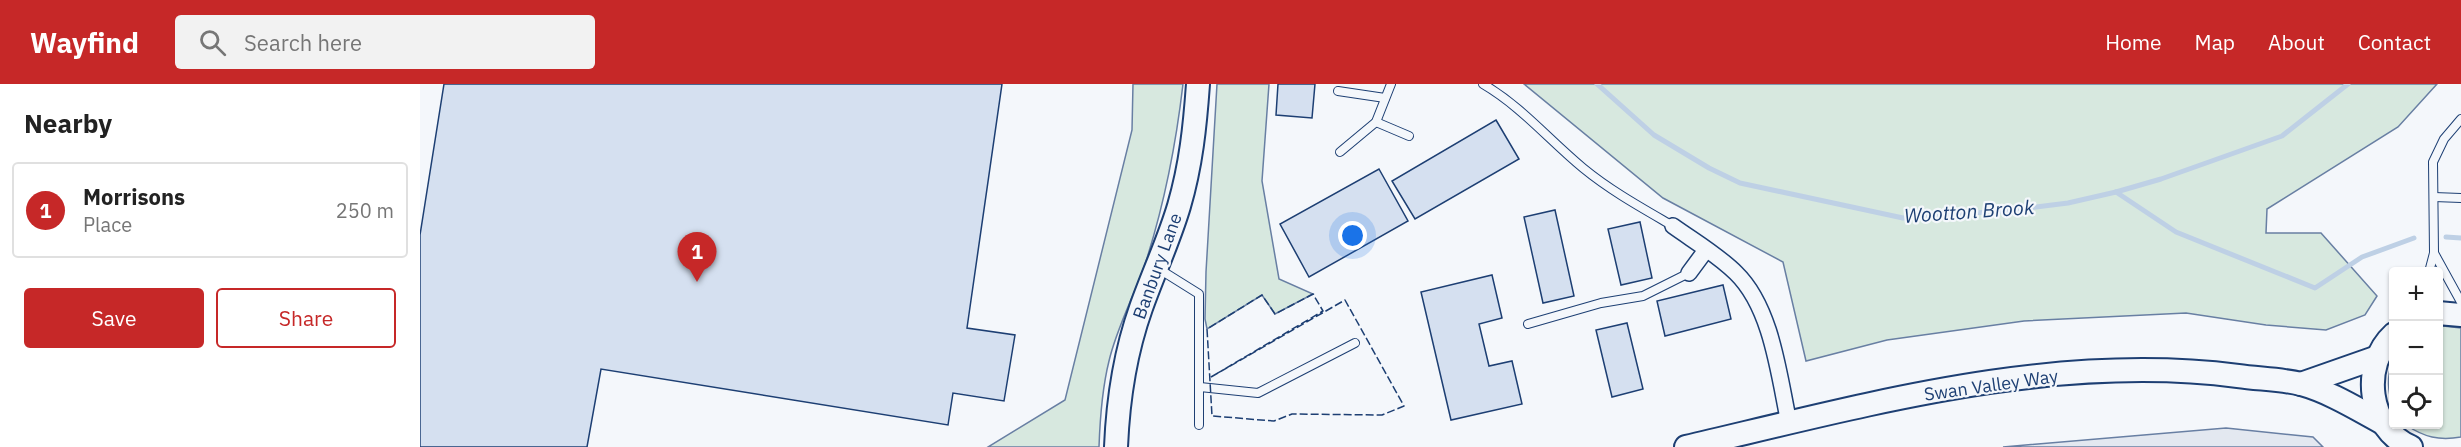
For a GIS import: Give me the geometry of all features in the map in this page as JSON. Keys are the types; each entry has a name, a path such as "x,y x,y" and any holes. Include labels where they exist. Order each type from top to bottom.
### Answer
{"street":[{"name":"Banbury Lane","path":"1116,447 1117,411 1124,365 1140,311 1178,208 1187,175 1193,143 1198,84"},
{"path":"1673,226 1736,273 1751,293 1773,343 1789,423"},
{"path":"1689,273 1706,250"},
{"path":"2443,313 2461,315"},
{"path":"2389,341 2378,357 2372,376 2373,396 2389,434"},
{"name":"Swan Valley Way","path":"2301,384 2378,357"},
{"name":"Swan Valley Way","path":"1686,447 1871,404 1990,382 2113,369 2189,370 2301,384 2341,400 2411,447"}],"lane":[{"path":"1340,152 1376,122 1391,84"},
{"path":"1483,84 1507,98 1581,166 1611,190 1673,226"},
{"path":"1338,91 1385,98"},
{"path":"2430,267 2434,253 2433,162 2444,139 2461,119"},
{"path":"1376,122 1408,136"},
{"path":"2434,197 2461,198"},
{"path":"2434,253 2461,302"},
{"path":"1156,267 1199,294 1199,425"},
{"path":"1528,324 1601,303 1643,296 1689,273"},
{"path":"1200,387 1258,393 1355,343"}],"shaded area":[{"path":"1133,84 1183,84 1173,150 1159,215 1143,271 1109,361 1102,404 1099,447 988,447 1065,400 1132,130"},
{"path":"1217,84 1269,84 1262,181 1279,279 1313,294 1275,314 1262,295 1207,329 1205,319 1206,272"},
{"path":"1524,84 2437,84 2398,127 2267,209 2266,233 2321,233 2377,296 2365,315 2326,330 2266,325 2186,313 2024,321 1887,340 1806,361 1783,262 1663,198"},
{"path":"2443,326 2461,328 2461,437 2432,437 2413,429 2443,429"},
{"path":"2226,428 2313,437 2323,447 2003,447"}],"building":[{"path":"444,84 1002,84 967,328 1015,335 1004,401 953,393 948,425 601,369 587,447 420,447 420,235"},
{"path":"1278,84 1315,84 1312,118 1276,115"},
{"path":"1496,120 1519,159 1415,219 1392,181"},
{"path":"1379,169 1408,221 1309,277 1280,224"},
{"path":"1555,210 1574,296 1543,303 1524,217"},
{"path":"1640,222 1652,278 1621,285 1608,229"},
{"path":"1492,275 1502,318 1479,324 1489,366 1512,361 1522,404 1451,420 1421,292"},
{"path":"1723,285 1731,319 1665,336 1657,301"},
{"path":"1627,323 1643,389 1612,397 1596,330"}],"waterway":[{"name":"Wootton Brook","path":"1597,84 1654,135 1709,168 1740,183 1903,218 2003,211 2068,203 2161,179 2282,136 2348,84"},
{"path":"2116,192 2176,232 2315,288 2362,257 2414,238"},
{"path":"2446,237 2461,238"}],"fence":[{"path":"1313,294 1323,311 1211,377 1345,300 1404,406 1382,415 1292,414 1274,421 1212,416 1207,329 1262,295 1275,314 1313,294"}],"place":[{"name":"Morrisons","path":"697,282"}]}
